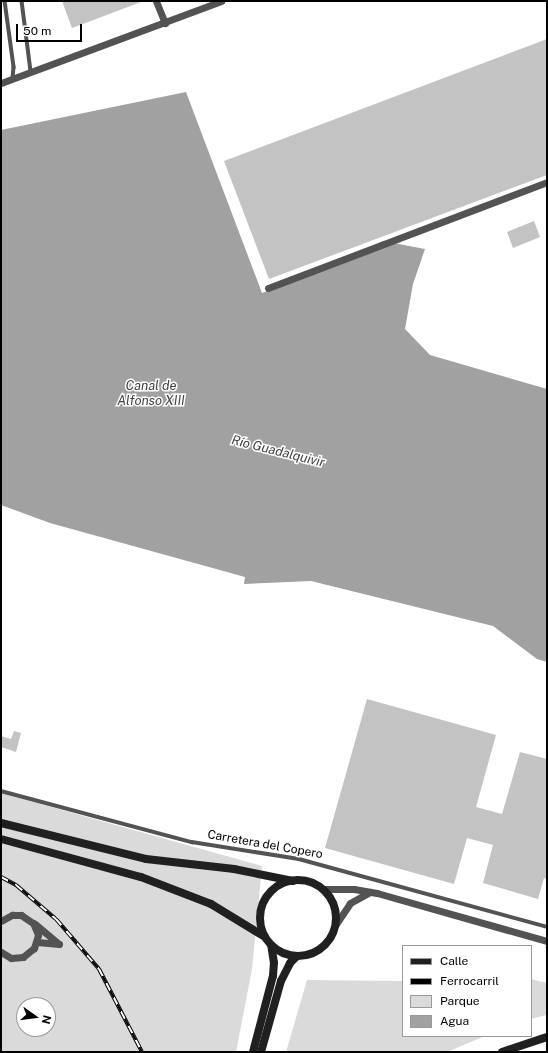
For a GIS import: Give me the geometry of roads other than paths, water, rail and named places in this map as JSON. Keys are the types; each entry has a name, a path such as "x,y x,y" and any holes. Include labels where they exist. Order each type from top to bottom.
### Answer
{"main road":[{"path":"1,823 146,859 234,869 293,881"},
{"path":"1,839 141,877 211,904 265,937"},
{"path":"304,880 323,889 334,905 336,924 325,945 317,952 296,956 287,955 271,945 265,937 261,925 264,901 281,884 293,881 304,880"},
{"path":"253,1052 273,976 274,964 271,945"},
{"path":"261,1052 282,977 296,956"},
{"path":"502,1052 547,1037"}],"street":[{"path":"156,1 164,23"},
{"path":"1,83 221,1"},
{"path":"268,288 547,182"},
{"path":"323,889 371,892 547,941"},
{"path":"336,924 350,903 360,895 371,892"},
{"path":"1,921 12,915 21,915 59,944 37,942"},
{"path":"2,955 16,958 29,954 37,942 38,934 33,923"}],"lane":[{"path":"5,1 13,78"},
{"path":"22,1 31,71"},
{"name":"Carretera del Copero","path":"1,792 192,842 299,859 547,926"}],"water":[{"name":"Canal de Alfonso XIII","path":"186,92 262,293 335,265 383,241 425,249 413,284 405,329 430,355 547,389 547,662 537,659 493,626 311,581 244,584 245,577 50,523 1,505 1,130"}],"railway":[{"path":"1,877 16,885 56,919 99,969 142,1052"}],"water label":[{"name":"Río Guadalquivir","path":"278,452"}]}
